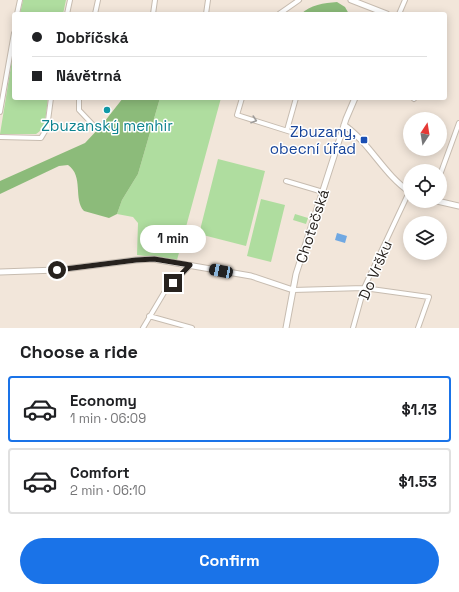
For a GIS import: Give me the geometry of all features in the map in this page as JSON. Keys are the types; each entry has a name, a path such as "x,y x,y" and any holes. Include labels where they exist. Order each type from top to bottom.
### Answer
{"street":[{"path":"17,12 20,0"},
{"path":"67,12 70,0"},
{"path":"96,12 98,0"},
{"path":"153,12 155,0"},
{"path":"206,12 208,0"},
{"path":"282,12 299,0"},
{"path":"351,0 382,12"},
{"path":"400,12 405,0"},
{"path":"0,112 12,44"},
{"path":"0,137 41,138 47,128 51,100"},
{"path":"79,100 79,110 96,128"},
{"path":"241,100 237,115 294,133"},
{"path":"287,130 295,100"},
{"name":"Chotečská","path":"286,328 298,268 353,100"},
{"path":"444,164 459,123"},
{"path":"344,125 354,133 403,186"},
{"path":"286,181 323,192"},
{"path":"447,203 459,206"},
{"name":"Do Vršku","path":"353,328 364,288 403,207"},
{"path":"0,272 57,270 154,259 257,278 293,290 364,288 429,297 418,328"},
{"path":"143,328 165,291 190,265"},
{"path":"149,316 192,328"}],"green space":[{"path":"23,0 66,0 63,12 20,12"},
{"path":"337,2 345,7 348,12 304,12 309,8"},
{"path":"12,60 12,100 48,100 46,113 42,128 36,134 0,134"},
{"path":"121,100 159,100 138,174 122,200 117,214 109,218 84,211 79,200 76,175 68,165 59,166 0,194 0,181 85,143 101,126"},
{"path":"159,100 220,100 177,260 137,255 138,223 133,217 117,214 122,200 138,174"},
{"path":"218,159 265,171 246,246 199,234"},
{"path":"261,199 285,205 271,262 247,256"},
{"path":"295,214 308,218 306,224 293,220"}],"water":[{"path":"337,233 347,236 345,243 335,240"}],"place":[{"name":"Zbuzanský menhir","path":"107,110"},
{"name":"Zbuzany, obecní úřad","path":"364,140"}],"route":[{"path":"57,270 154,259 190,265 173,283"}]}
